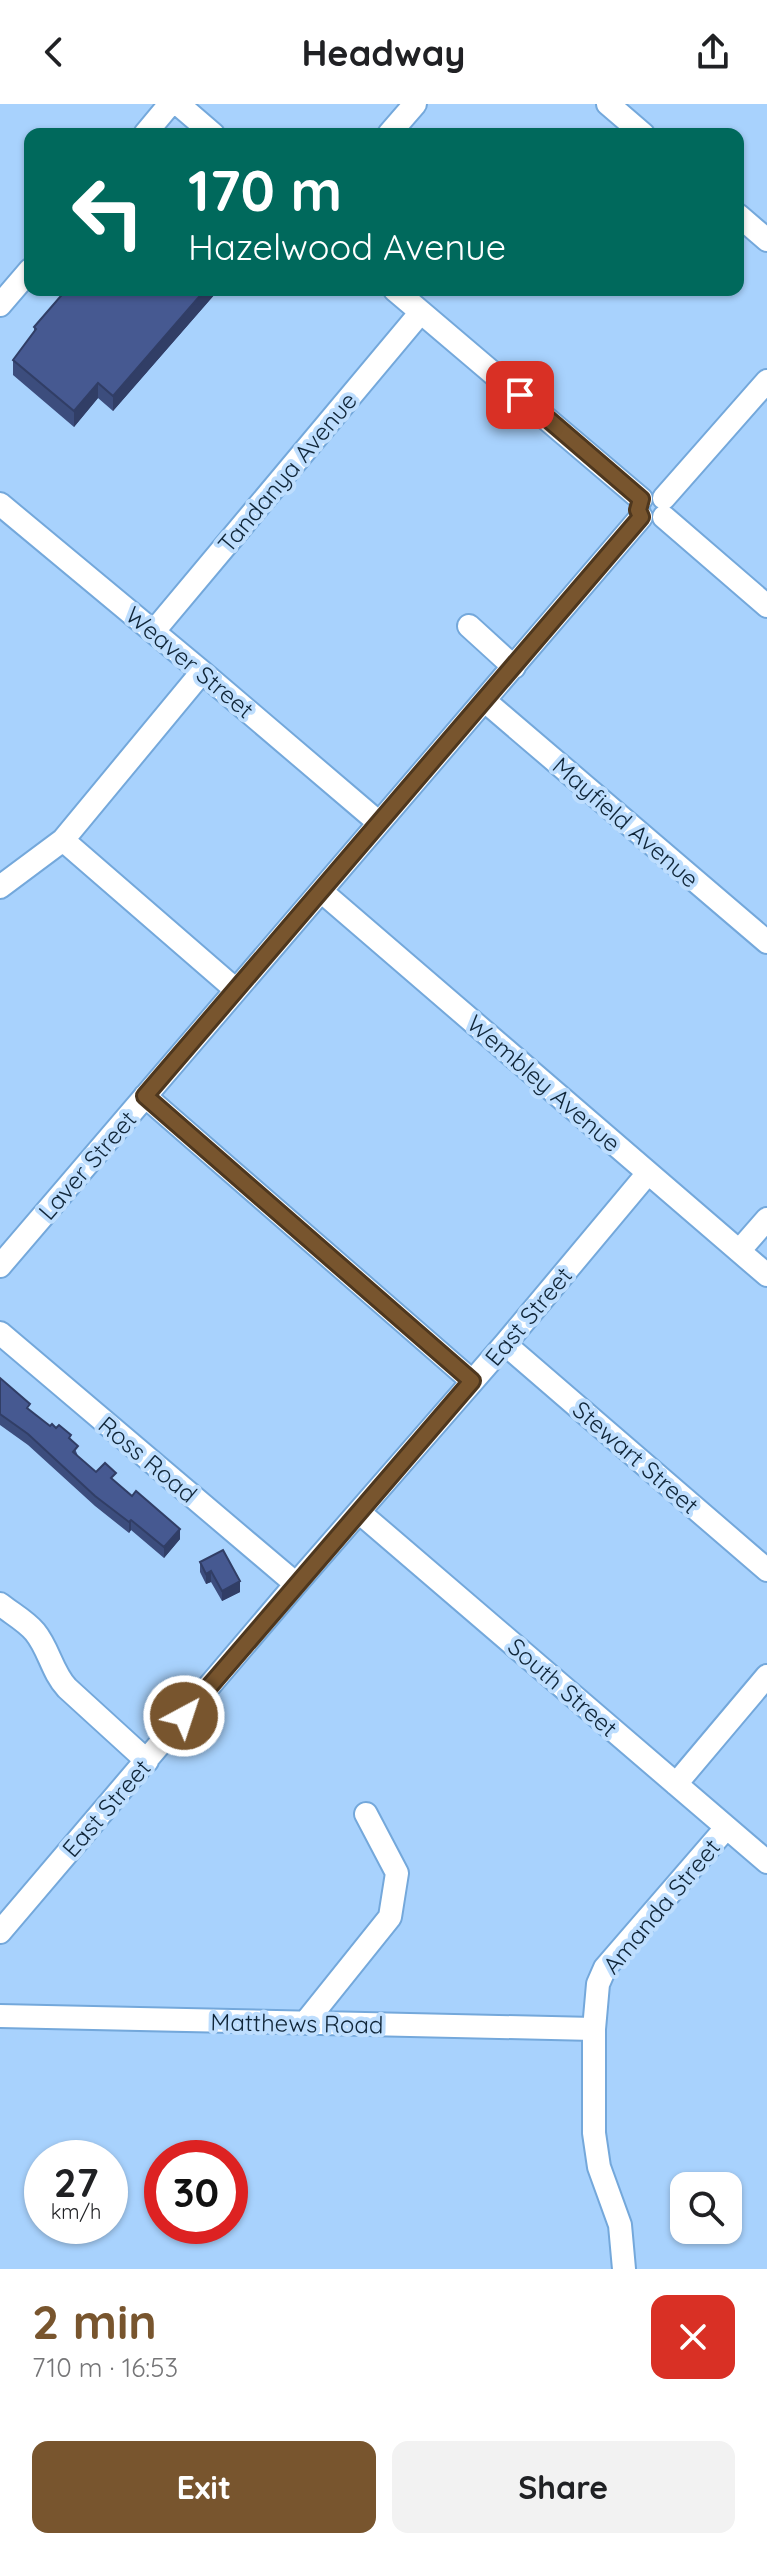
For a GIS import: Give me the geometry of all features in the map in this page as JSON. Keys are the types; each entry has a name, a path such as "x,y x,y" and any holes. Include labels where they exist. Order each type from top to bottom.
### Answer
{"street":[{"path":"150,128 170,104"},
{"path":"178,104 206,128"},
{"path":"394,128 415,104"},
{"path":"608,104 636,128"},
{"path":"744,220 767,240"},
{"path":"0,305 24,277"},
{"path":"402,296 767,606"},
{"name":"Tandanya Avenue","path":"154,631 421,312"},
{"name":"Laver Street","path":"0,1266 378,822 767,381"},
{"name":"Weaver Street","path":"0,504 378,822"},
{"path":"469,626 514,667"},
{"path":"0,887 63,840 202,672"},
{"name":"Mayfield Avenue","path":"485,701 767,942"},
{"path":"63,840 236,990"},
{"name":"Wembley Avenue","path":"321,891 767,1275"},
{"path":"145,1096 472,1381"},
{"name":"East Street","path":"0,1932 648,1173"},
{"path":"739,1251 767,1219"},
{"name":"Ross Road","path":"0,1333 296,1584"},
{"name":"Stewart Street","path":"505,1344 767,1570"},
{"name":"South Street","path":"359,1512 767,1862"},
{"path":"0,1604 35,1632 56,1677 147,1761"},
{"path":"676,1784 767,1676"},
{"path":"305,2023 390,1917 397,1873 366,1814"},
{"name":"Amanda Street","path":"624,2269 620,2225 599,2167 594,2133 594,2029 598,1984 605,1968 726,1828"},
{"name":"Matthews Road","path":"0,2016 594,2029"}],"building":[{"path":"61,296 200,296 113,396 98,383 74,411 13,360 36,329 34,327"},
{"path":"0,1378 30,1404 27,1408 50,1426 52,1424 56,1428 59,1425 71,1435 69,1438 78,1446 73,1452 96,1472 105,1463 116,1473 111,1478 132,1496 136,1491 180,1529 164,1547 95,1496 28,1434 0,1414"},
{"path":"223,1550 240,1581 222,1591 211,1571 206,1574 200,1562"}],"route":[{"path":"184,1716 472,1381 145,1096 641,517 638,510 641,499 520,395"}]}
